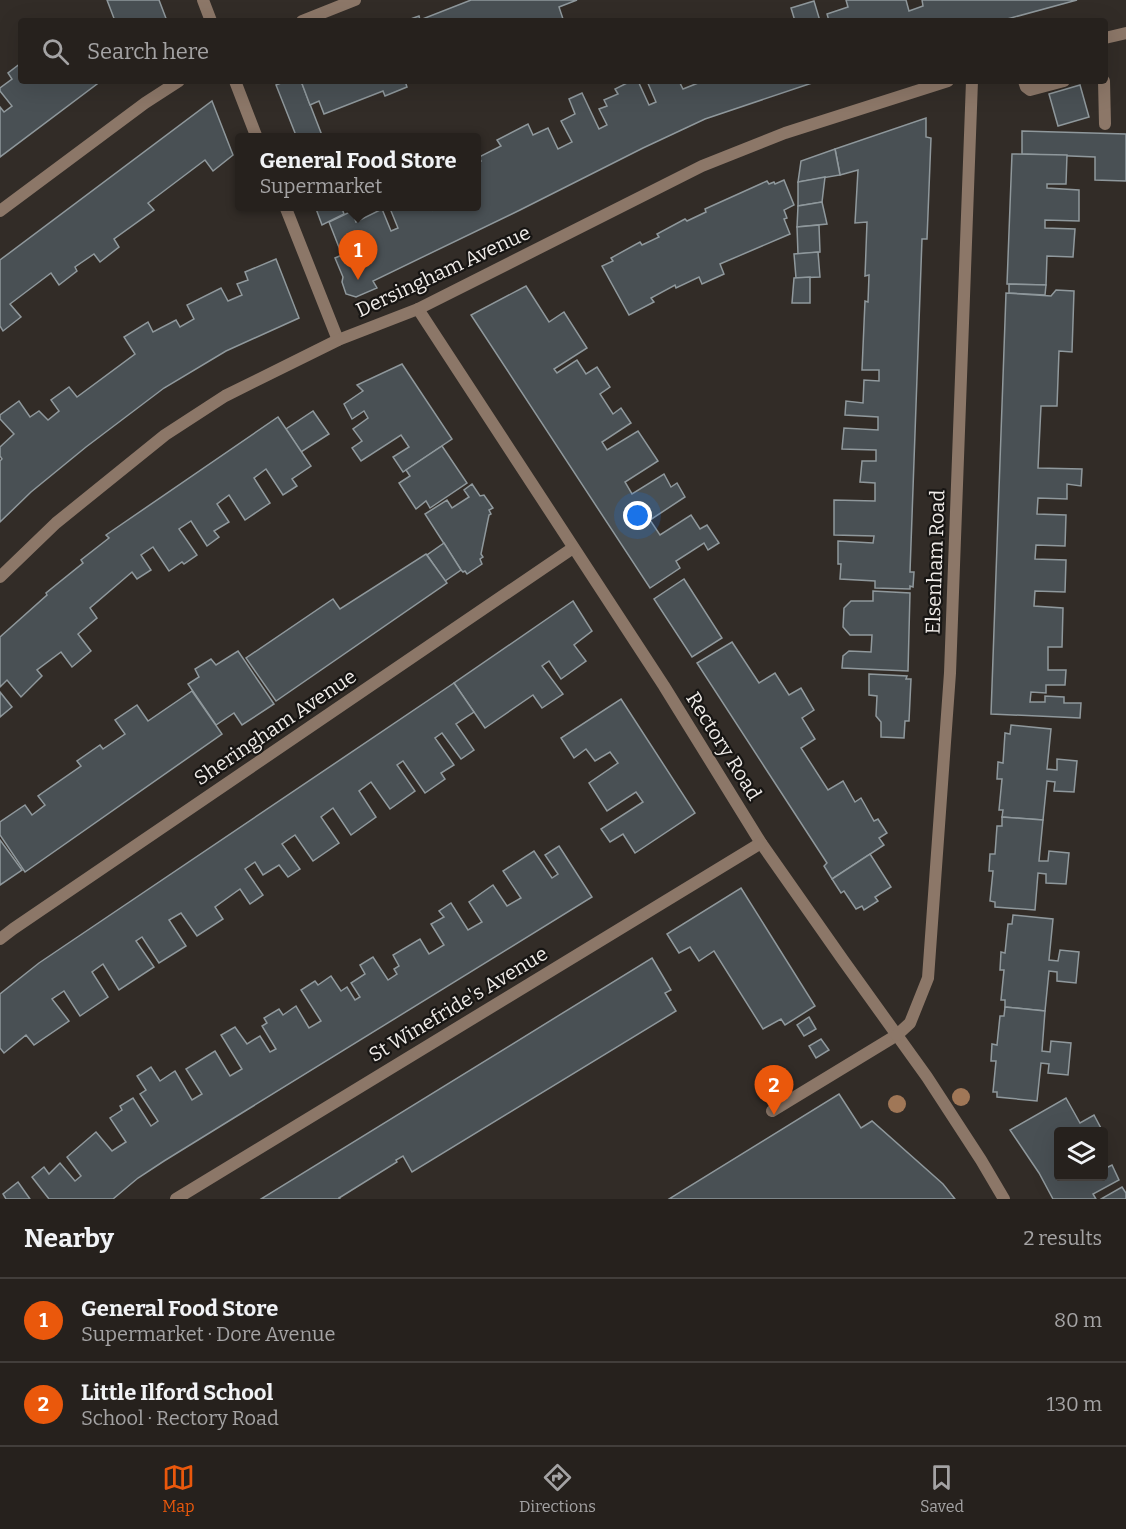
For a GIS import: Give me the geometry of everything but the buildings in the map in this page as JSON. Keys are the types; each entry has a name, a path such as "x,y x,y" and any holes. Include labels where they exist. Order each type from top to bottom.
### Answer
{"street":[{"path":"203,0 210,18"},
{"path":"310,18 355,0"},
{"path":"1108,37 1126,33"},
{"path":"0,211 145,103 174,84"},
{"path":"236,84 255,133"},
{"name":"Dersingham Avenue","path":"0,577 56,523 165,435 225,396 338,340 418,309 702,166 785,133 939,84"},
{"name":"Elsenham Road","path":"897,1035 910,1023 928,978 950,673 972,84"},
{"path":"1025,84 1030,90 1053,84"},
{"path":"1104,84 1105,124"},
{"path":"287,211 338,340"},
{"name":"Rectory Road","path":"418,309 664,686 761,843 927,1077 1004,1199"},
{"name":"Sheringham Avenue","path":"0,939 573,548"},
{"name":"St Winefride's Avenue","path":"176,1199 761,843"},
{"path":"772,1111 897,1035"}],"place":[{"name":"General Food Store","path":"358,280"},
{"name":"Little Ilford School","path":"774,1115"}]}
